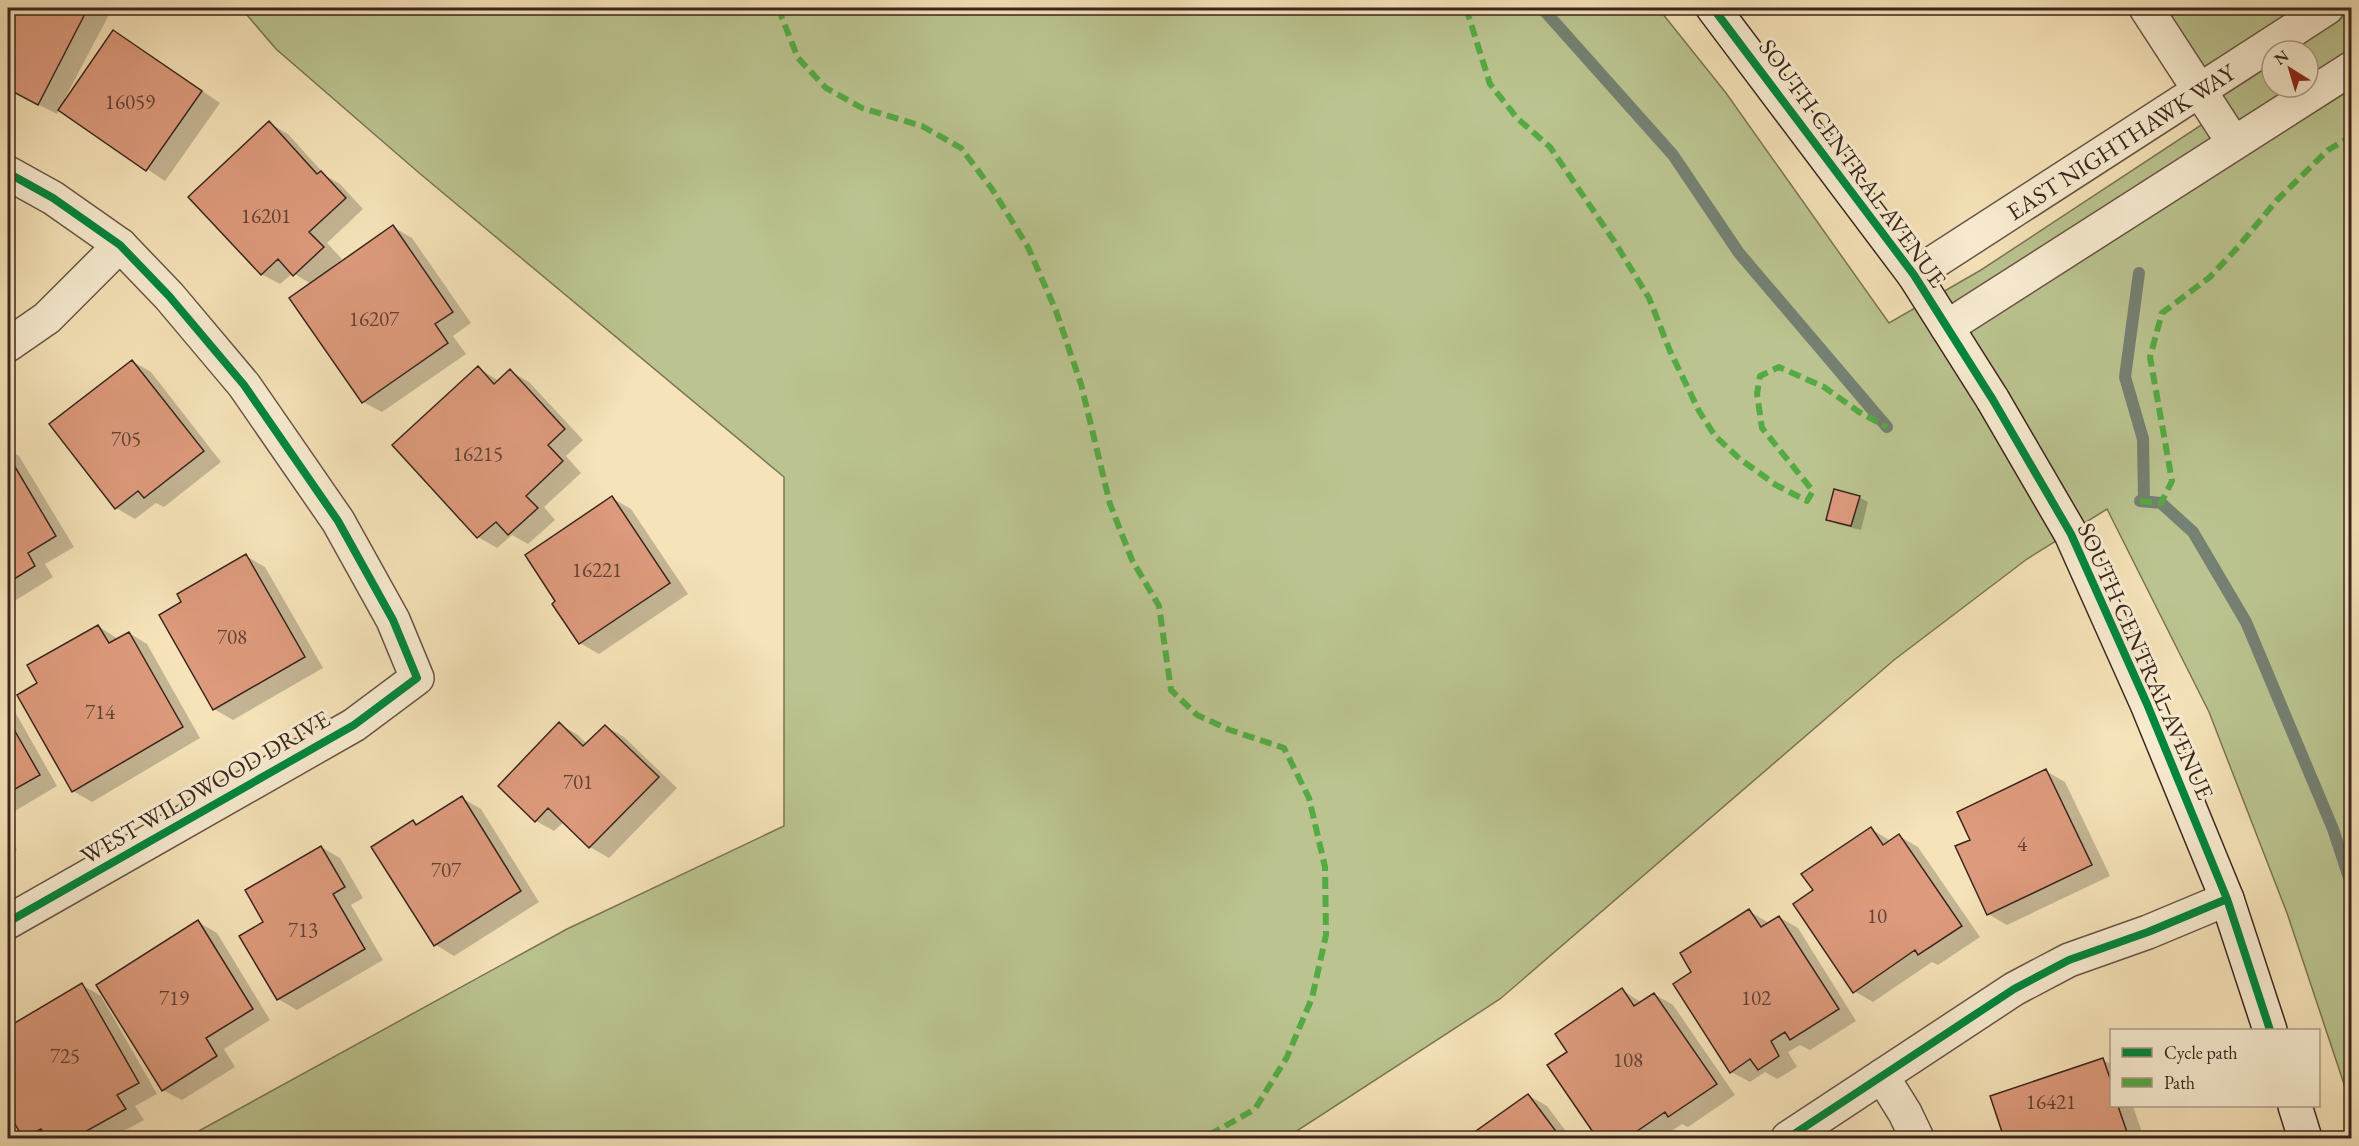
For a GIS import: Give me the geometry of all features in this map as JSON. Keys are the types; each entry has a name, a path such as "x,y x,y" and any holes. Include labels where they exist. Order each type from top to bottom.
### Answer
{"street":[{"name":"SOUTH CENTRAL AVENUE","path":"1713,8 1914,275 1993,400 2071,534 2147,704 2227,899 2270,1029"},
{"path":"2146,8 2233,142"},
{"name":"EAST NIGHTHAWK WAY","path":"1914,275 2327,8"},
{"path":"1947,327 2352,68"},
{"path":"8,173 53,198 120,245 47,318 8,345"},
{"name":"WEST WILDWOOD DRIVE","path":"8,922 354,725 417,678 393,620 338,521 244,385 169,297 120,245"},
{"path":"1788,1138 2014,989 2069,960 2148,932 2227,899"},
{"path":"1882,1076 1905,1113 1917,1138"},
{"path":"2295,1107 2305,1138"}],"green space":[{"path":"241,8 1658,8 1726,93 1889,323 1981,270 2215,116 2146,8 2351,8 2351,1105 2287,913 2209,712 2107,509 2027,559 1894,660 1500,999 1286,1138 186,1138 567,929 784,826 784,477 418,172 276,49"}],"building":[{"path":"8,8 88,8 38,105 8,89"},
{"path":"113,30 202,91 146,171 58,110"},
{"path":"269,121 317,174 321,171 346,198 309,232 324,247 293,276 278,259 261,275 188,197"},
{"path":"393,225 453,312 435,324 448,343 362,403 289,298"},
{"path":"132,360 204,451 144,498 138,491 115,509 49,424"},
{"path":"478,366 494,384 510,369 565,429 548,445 563,461 526,496 538,508 508,535 496,522 477,538 392,445"},
{"path":"8,455 56,536 28,553 35,566 8,583"},
{"path":"1834,489 1860,496 1851,526 1826,520"},
{"path":"612,496 670,583 579,644 552,604 555,601 525,555"},
{"path":"246,554 305,657 213,710 159,615 181,602 177,594"},
{"path":"98,625 109,643 129,632 183,727 72,792 17,695 37,683 27,665"},
{"path":"8,719 40,775 8,793"},
{"path":"559,722 583,746 605,725 659,777 589,848 548,808 535,822 498,786"},
{"path":"2046,769 2092,865 1987,915 1955,846 1970,840 1957,812"},
{"path":"462,796 521,891 434,946 371,847 413,820 416,825"},
{"path":"1871,827 1883,845 1899,834 1962,926 1918,955 1915,950 1853,993 1793,904 1813,890 1801,874"},
{"path":"321,846 345,887 333,894 365,949 277,1000 239,936 263,922 245,890"},
{"path":"1749,909 1761,927 1779,916 1839,1009 1790,1040 1785,1032 1771,1041 1779,1056 1758,1070 1750,1059 1730,1073 1673,984 1691,972 1680,953"},
{"path":"198,920 253,1009 206,1038 217,1056 162,1091 96,985"},
{"path":"82,983 139,1083 117,1095 126,1109 74,1138 47,1138 41,1129 23,1138 8,1112 8,1027"},
{"path":"1622,988 1634,1006 1654,993 1717,1084 1668,1117 1665,1112 1627,1138 1597,1138 1547,1065 1567,1052 1555,1034"},
{"path":"2103,1058 2110,1078 2110,1107 2118,1107 2128,1135 2119,1138 2004,1138 1990,1096"},
{"path":"1528,1094 1561,1138 1466,1138"}],"waterway":[{"path":"1542,8 1673,155 1739,253 1887,427"},
{"path":"2139,273 2125,377 2143,439 2144,500"},
{"path":"2140,501 2161,503 2193,532 2246,622 2333,829 2352,887"}],"marked path":[{"path":"778,8 798,58 826,88 862,108 922,126 961,148 992,189 1028,247 1056,311 1081,384 1110,504 1132,560 1159,606 1171,690 1197,715 1230,730 1284,748 1309,798 1325,867 1326,935 1312,998 1287,1057 1255,1109 1204,1138"},
{"path":"1466,8 1490,84 1517,118 1550,147 1614,241 1649,298 1670,351 1699,411 1715,436 1740,459 1776,485 1807,501 1813,491 1762,428 1757,394 1760,376 1779,367 1824,387 1859,412 1887,427"},
{"path":"2140,501 2161,503 2172,481 2150,357 2162,313 2210,277 2277,200 2328,150 2352,136"}],"cycle path":[{"path":"1713,8 1914,275 1993,400 2071,534 2147,704 2227,899 2270,1029"},
{"path":"8,173 53,198 120,245 169,296 244,385 338,521 393,620 417,678 354,725 8,922"},
{"path":"1788,1138 2014,989 2069,960 2148,932 2227,899"}]}
